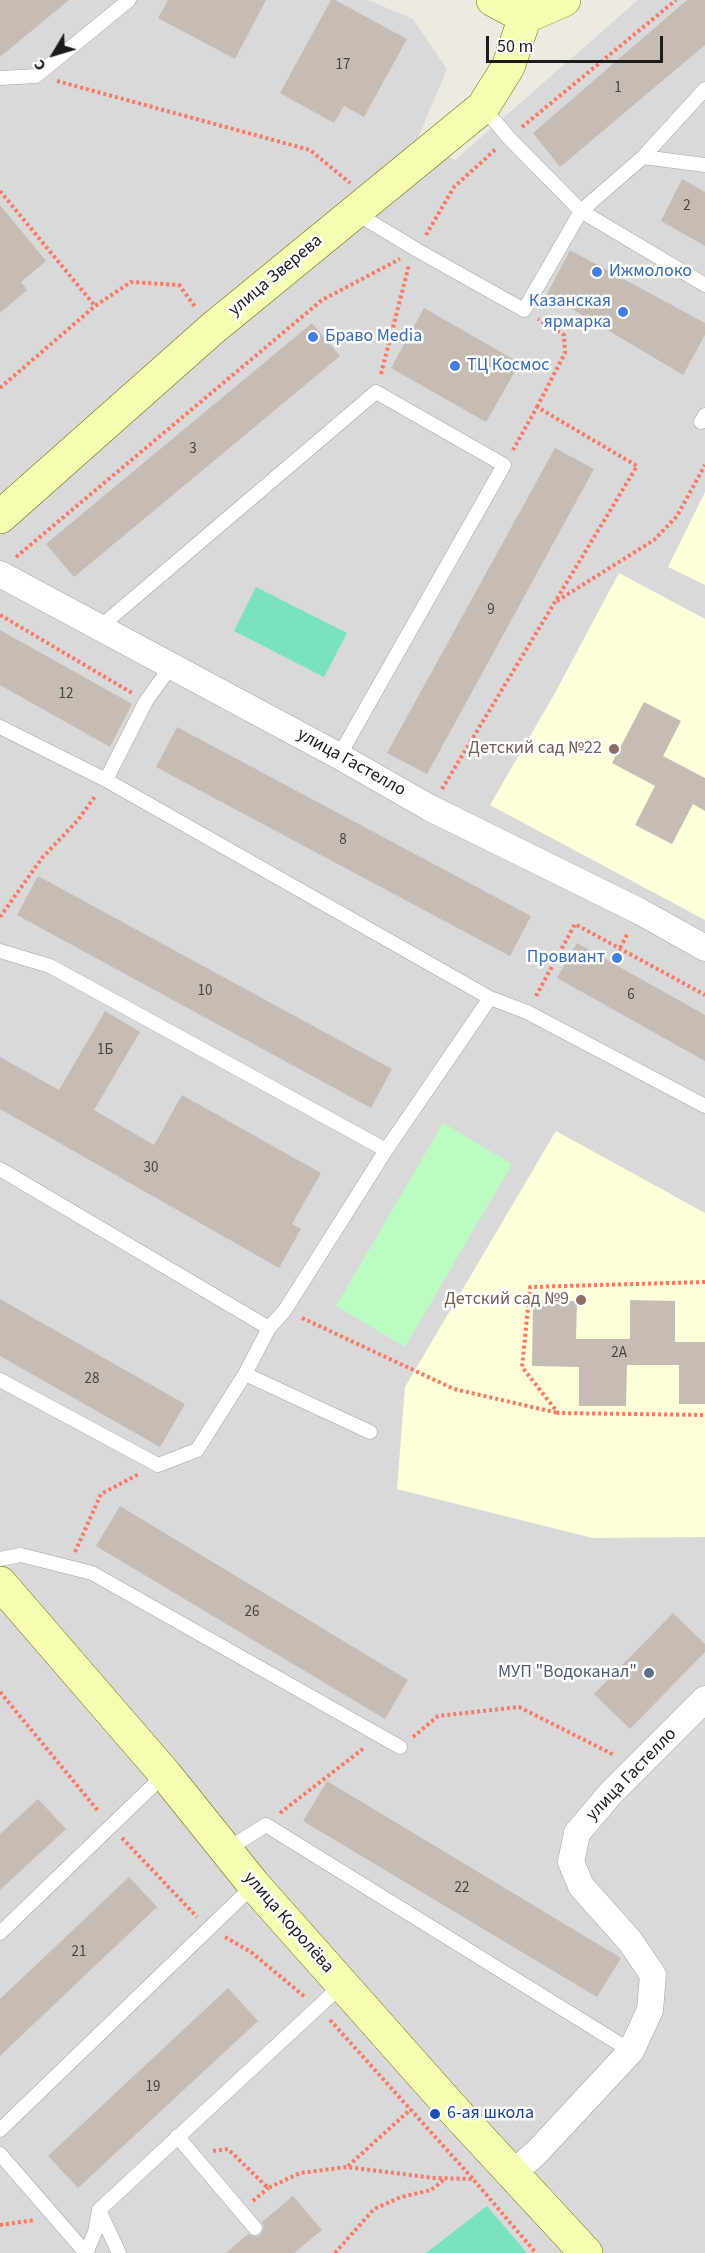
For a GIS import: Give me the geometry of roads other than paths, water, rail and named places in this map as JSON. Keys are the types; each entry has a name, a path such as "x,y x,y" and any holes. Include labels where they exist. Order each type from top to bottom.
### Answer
{"main road":[{"path":"493,0 531,9 564,0"},
{"name":"улица Зверева","path":"0,517 212,329 483,107 508,67 531,9"},
{"name":"улица Королёва","path":"0,1583 165,1774 254,1885 330,1996 513,2174 586,2253"}],"street":[{"name":"улица Гастелло","path":"5,568 100,627 339,756 430,808 639,911 705,948"},
{"name":"улица Гастелло","path":"513,2174 536,2154 631,2051 650,2010 653,1975 630,1941 581,1886 571,1862 577,1833 611,1793 705,1699"}],"lane":[{"path":"0,78 36,76 129,0"},
{"path":"361,206 417,250 524,310 581,211 643,157 705,89"},
{"path":"483,107 509,138 581,211 705,285"},
{"path":"643,157 705,165"},
{"path":"100,627 376,392 504,465 339,756"},
{"path":"106,780 146,701 171,665"},
{"path":"0,727 106,780 490,998 527,1012 705,1106"},
{"path":"0,951 50,966 386,1150"},
{"path":"0,1380 158,1465 197,1450 245,1374 270,1328 285,1310 386,1150 490,998"},
{"path":"0,1169 270,1328"},
{"path":"245,1374 370,1432"},
{"path":"0,1559 21,1554 92,1573 400,1747"},
{"path":"0,1933 165,1774"},
{"path":"226,1850 266,1825 631,2051"},
{"path":"0,2130 254,1885"},
{"path":"0,2154 86,2253 95,2232 99,2210 330,1996"},
{"path":"177,2136 255,2228"},
{"path":"99,2210 119,2253"}],"place":[{"name":"Ижмолоко","path":"597,272"},
{"name":"Казанская ярмарка","path":"623,312"},
{"name":"Браво Media","path":"313,337"},
{"name":"ТЦ Космос","path":"455,366"},
{"name":"Детский сад №22","path":"614,749"},
{"name":"Провиант","path":"617,958"},
{"name":"Детский сад №9","path":"581,1300"},
{"name":"МУП \"Водоканал\"","path":"649,1673"},
{"name":"6-ая школа","path":"435,2114"}]}
